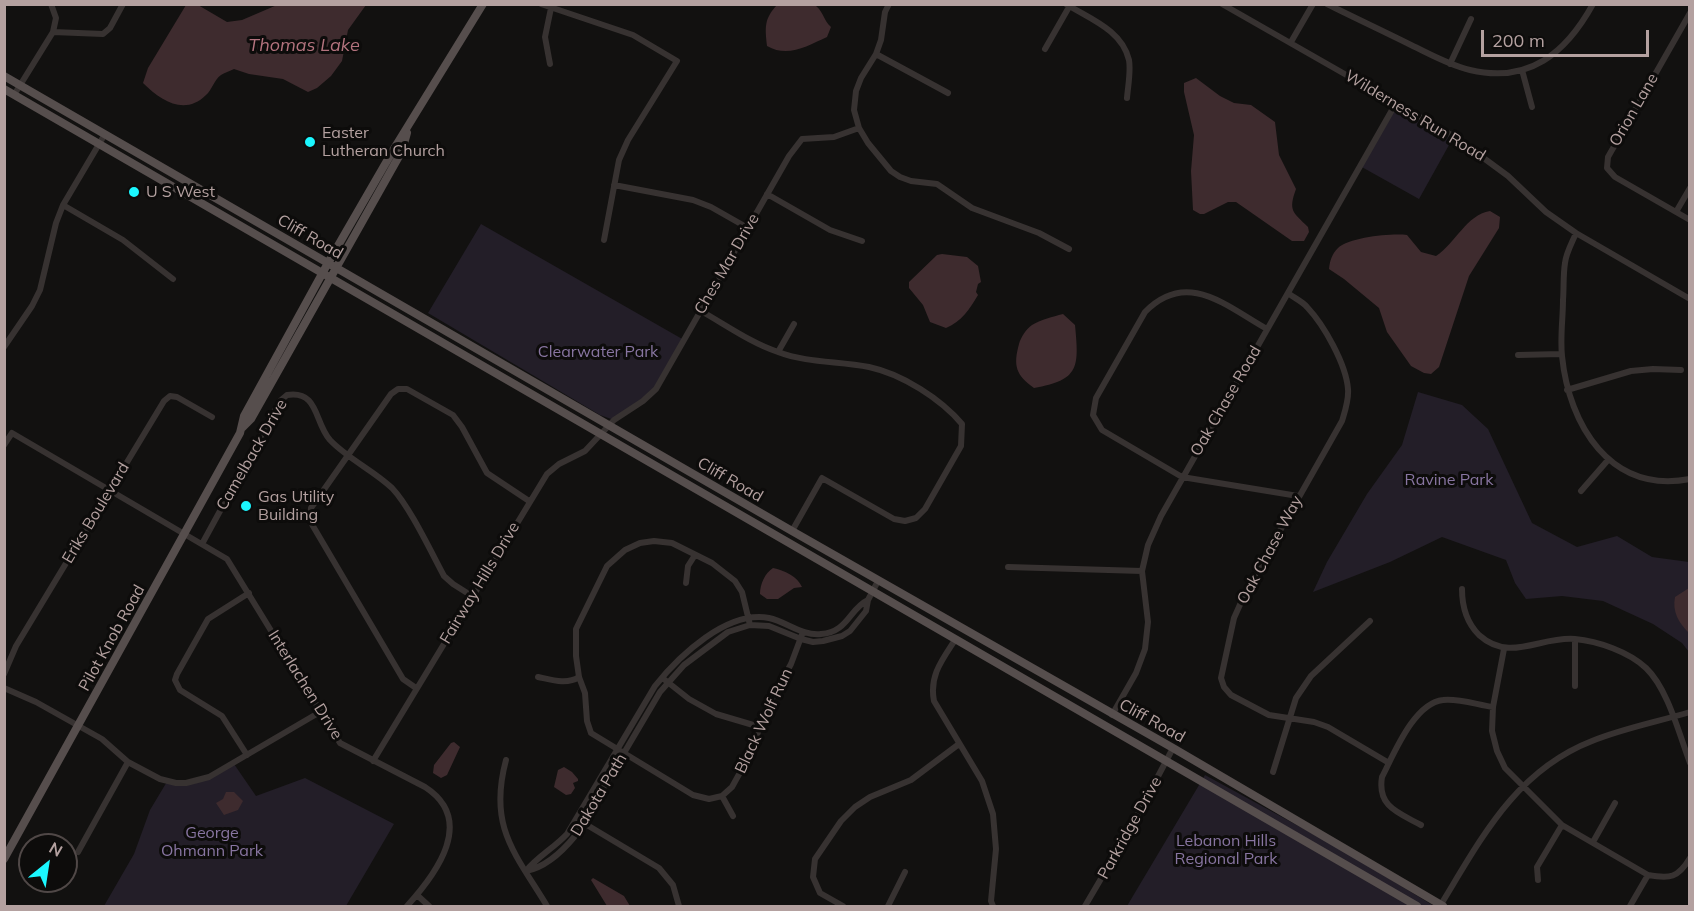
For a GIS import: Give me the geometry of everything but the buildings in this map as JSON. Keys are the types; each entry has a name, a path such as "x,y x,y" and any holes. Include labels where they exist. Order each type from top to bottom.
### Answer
{"main road":[{"name":"Pilot Knob Road","path":"4,859 185,534 241,429 244,416 328,263 395,147 483,4"},
{"name":"Cliff Road","path":"4,76 878,581 1173,748 1441,906"},
{"name":"Cliff Road","path":"4,89 600,434 870,596 955,640 1417,906"},
{"name":"Pilot Knob Road","path":"241,429 251,419 332,278 402,152 410,126"}],"street":[{"path":"14,94 54,32 56,18 51,4"},
{"path":"54,32 103,34 110,28 123,4"},
{"path":"541,4 633,35 677,61 628,140 619,160 604,240"},
{"path":"889,4 885,12 881,40 876,54 856,91 854,110 859,128 868,143 891,171 900,177 910,181 937,184 972,208 1039,232 1069,249"},
{"name":"Wilderness Run Road","path":"1222,4 1396,103 1480,154 1508,176 1546,212 1576,233 1689,299"},
{"path":"1291,42 1314,4"},
{"path":"1327,4 1450,64 1486,73 1522,70 1543,62 1558,52 1572,38 1593,4"},
{"path":"1045,49 1067,6 1111,30 1123,43 1129,61 1127,98"},
{"path":"550,64 545,37 551,8"},
{"name":"Orion Lane","path":"1676,212 1615,177 1608,168 1608,157 1689,13"},
{"path":"1450,64 1472,19"},
{"path":"876,54 948,93"},
{"path":"1522,70 1532,107"},
{"name":"Oak Chase Road","path":"1112,715 1136,673 1144,649 1148,622 1142,571 1148,545 1161,516 1396,103"},
{"name":"Ches Mar Drive","path":"609,425 656,389 789,156 802,139 834,137 859,128"},
{"path":"4,348 27,316 40,290 63,205 105,134"},
{"path":"614,185 693,200 711,207 748,228"},
{"path":"1689,188 1676,212 1689,220"},
{"path":"767,194 830,230 862,241"},
{"path":"63,205 123,240 173,279"},
{"path":"1576,233 1565,262 1561,354 1567,390 1574,409 1590,439 1608,460 1630,474 1657,482 1689,479"},
{"path":"1268,329 1203,294 1185,291 1167,295 1145,312 1096,398 1093,415 1102,430 1182,477 1298,496"},
{"name":"Oak Chase Way","path":"1288,293 1305,304 1317,318 1342,364 1348,389 1347,406 1342,421 1247,589 1234,618 1221,678 1224,687 1231,695 1269,715 1328,727 1389,763"},
{"path":"701,311 778,352 801,358 870,367 896,375 919,388 962,424 961,446 925,509 916,518 905,521 894,519 822,478 792,531"},
{"path":"778,352 794,324"},
{"path":"1518,355 1561,354"},
{"path":"1567,390 1631,372 1653,369 1681,370"},
{"path":"416,688 403,680 310,521 311,508 391,394 398,389 407,389 453,415 487,473 529,501"},
{"name":"Camelback Drive","path":"202,544 280,401 287,395 295,393 306,396 328,438 347,456 394,490 444,576 472,596"},
{"name":"Eriks Boulevard","path":"4,674 16,646 164,401 170,396 177,397 212,417"},
{"name":"Fairway Hills Drive","path":"374,761 547,474 559,464 585,451 609,425"},
{"name":"Interlachen Drive","path":"4,445 12,433 227,559 340,743 436,794 444,803 451,831 436,868 407,906"},
{"path":"1581,491 1608,460"},
{"path":"733,816 722,796 709,799 693,795 591,733 587,721 585,693 579,677 576,629 607,566 625,550 640,543 654,541 672,543 712,563 735,581 742,592 750,621"},
{"path":"686,583 688,566 695,555"},
{"path":"1008,567 1142,571"},
{"name":"Dakota Path","path":"525,871 580,821 655,686 664,680 672,665 718,630 734,621 765,618 781,621 802,636 834,631 846,624 859,604 870,596 878,581"},
{"path":"1462,589 1462,607 1472,628 1486,641 1504,649 1521,648 1553,640 1575,639 1605,646 1629,656 1644,666 1662,687 1689,763"},
{"path":"247,755 222,716 180,690 175,680 208,619 249,593"},
{"path":"1273,772 1296,698 1311,676 1370,621"},
{"name":"Black Wolf Run","path":"722,796 728,792 741,772 802,636"},
{"path":"1575,639 1575,686"},
{"path":"955,640 933,676 931,688 934,701 982,781 993,814 996,849 993,906"},
{"path":"1504,649 1493,707 1492,731 1497,751 1505,768 1562,825 1648,875 1664,878 1678,874 1689,858"},
{"path":"538,677 574,681 579,677"},
{"path":"664,680 689,699 716,714 760,727"},
{"path":"4,688 36,702 102,739 128,762 160,779 186,783 209,777 320,712"},
{"path":"1421,825 1392,808 1383,799 1380,788 1382,777 1416,715 1429,704 1444,700 1493,707"},
{"path":"1441,906 1491,823 1522,786 1542,769 1564,754 1592,741 1689,712"},
{"path":"843,906 820,893 813,877 815,859 841,821 855,807 870,797 911,780 959,744"},
{"name":"Parkridge Drive","path":"1085,906 1129,831 1173,748"},
{"path":"506,760 499,806 509,844 547,906"},
{"path":"78,852 128,762"},
{"path":"1593,842 1615,803"},
{"path":"580,821 659,868 673,885 679,906"},
{"path":"1538,880 1537,867 1562,825"},
{"path":"888,906 905,872"},
{"path":"1630,906 1648,875"},
{"path":"417,895 429,906"}],"green space":[{"path":"1396,103 1454,136 1419,199 1360,166"},
{"name":"Clearwater Park","path":"481,224 684,340 656,389 614,420 600,415 428,313"},
{"name":"Ravine Park","path":"1418,392 1462,405 1488,429 1532,523 1577,547 1617,536 1652,557 1689,562 1689,652 1682,643 1653,624 1603,601 1562,596 1526,599 1515,583 1506,560 1442,537 1390,562 1313,592 1327,562 1367,494 1402,445"},
{"name":"George Ohmann Park","path":"234,764 256,796 305,778 394,824 346,906 104,906 134,854 150,810 168,780 192,782"},
{"name":"Lebanon Hills Regional Park","path":"1205,775 1335,846 1434,906 1127,906"}],"water":[{"path":"813,4 831,27 827,37 790,51 767,46 766,24 777,5"},
{"name":"Thomas Lake","path":"186,5 198,5 227,22 242,20 277,5 366,5 348,30 342,61 331,76 317,88 308,92 283,79 249,74 234,69 222,74 208,93 198,101 190,105 182,105 165,100 143,83 148,68"},
{"path":"1196,78 1220,96 1234,103 1251,105 1275,122 1279,155 1296,189 1292,202 1293,211 1308,227 1309,232 1304,241 1292,241 1236,202 1228,202 1204,214 1193,210 1191,171 1194,135 1184,83"},
{"path":"1490,211 1500,217 1499,228 1469,276 1439,367 1431,374 1424,373 1411,366 1387,332 1379,308 1329,269 1332,257 1338,248 1352,241 1392,235 1407,235 1421,252 1436,256 1474,218"},
{"path":"937,255 967,257 978,266 981,282 976,292 978,295 968,310 946,328 930,322 923,305 909,288 909,282"},
{"path":"1063,314 1075,325 1077,351 1073,369 1060,381 1034,388 1023,379 1016,364 1020,341 1032,325"},
{"path":"773,568 790,575 802,587 794,588 778,599 767,599 760,594 761,586 765,576"},
{"path":"1689,588 1689,633 1677,617 1674,602 1675,597"},
{"path":"454,742 460,747 447,775 441,778 433,773 434,765"},
{"path":"564,767 578,779 573,783 575,788 571,794 566,795 554,787 558,770"},
{"path":"226,792 234,792 243,801 238,810 224,815 216,803 223,799"},
{"path":"593,878 624,896 630,906 607,906 591,880"}],"place":[{"name":"Easter Lutheran Church","path":"310,142"},
{"name":"U S West","path":"134,192"},
{"name":"Gas Utility Building","path":"246,506"}]}
